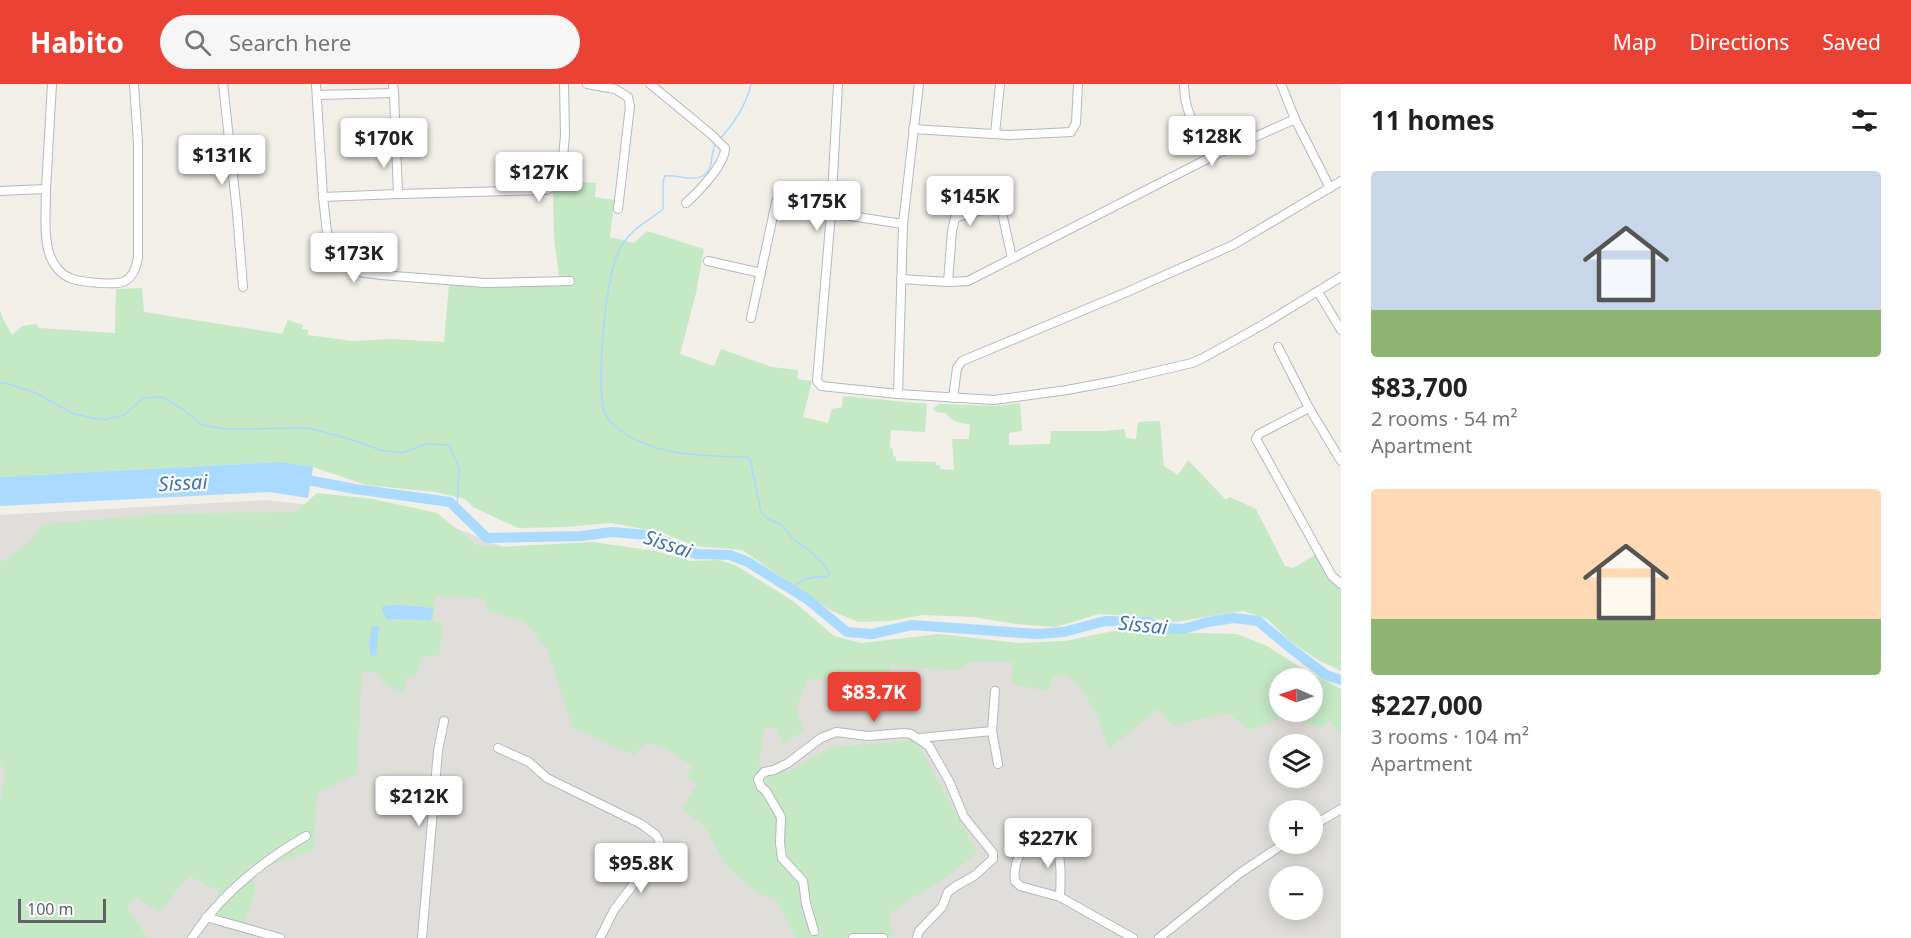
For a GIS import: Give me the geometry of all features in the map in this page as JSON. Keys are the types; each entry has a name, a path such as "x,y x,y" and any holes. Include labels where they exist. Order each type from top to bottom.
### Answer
{"street":[{"path":"52,84 46,189 47,245 51,258 62,273 71,279 115,284 124,282 132,275 138,258 138,143 134,84"},
{"path":"223,84 243,287"},
{"path":"316,84 327,232 343,263 359,272 381,275 485,283 570,281"},
{"path":"393,84 398,194"},
{"path":"323,197 546,190 557,185 561,180 564,145 564,84"},
{"path":"586,84 615,90 628,98 630,106 618,209"},
{"path":"650,84 725,148 723,159 697,193 686,203"},
{"path":"837,84 831,213 818,384 825,387 994,400 1115,381 1192,363 1341,277"},
{"path":"898,394 903,224 919,84"},
{"path":"995,134 1000,84"},
{"path":"913,129 995,134 1071,132 1076,123 1078,84"},
{"path":"1184,84 1186,110 1215,155"},
{"path":"1281,84 1295,119 1330,188"},
{"path":"317,95 394,93"},
{"path":"901,279 968,281 1215,155 1295,119"},
{"path":"953,398 957,368 962,361 1128,292 1233,245 1341,181"},
{"path":"0,191 46,189"},
{"path":"751,318 777,202 790,190 832,195"},
{"path":"948,282 955,218 992,210 1000,211 1012,258"},
{"path":"831,213 903,224"},
{"path":"708,261 761,273"},
{"path":"1318,292 1341,330"},
{"path":"1278,347 1309,408 1341,461"},
{"path":"1309,408 1259,434 1256,439 1332,576 1341,584"},
{"path":"995,691 992,731 998,764"},
{"path":"422,938 438,751 444,721"},
{"path":"814,931 804,898 803,881 782,858 781,817 774,802 758,782 760,775 788,764 821,738 836,732 868,736 904,733 920,738 992,731"},
{"path":"917,938 919,931 942,907 948,892 974,876 993,859 991,850 964,817 939,762 929,746 920,738"},
{"path":"498,748 529,762 547,778 641,824 659,840 660,849 614,910 600,938"},
{"path":"1323,820 1341,809"},
{"path":"1060,897 1061,866 1058,847 1053,837 1034,833 1022,848 1014,875 1015,881 1020,886 1060,897 1133,938"},
{"path":"192,938 206,917 254,870 306,837"},
{"path":"1159,938 1240,873 1269,854"},
{"path":"206,917 280,938"},
{"path":"853,938 883,938"}],"shaded area":[{"path":"266,500 433,519 518,553 833,644 1269,677 1269,722 1323,722 1323,707 1341,701 1341,938 0,938 0,515"}],"green space":[{"path":"567,181 596,183 595,197 614,200 610,237 634,243 647,231 704,249 696,293 680,354 714,366 721,349 772,367 798,370 797,379 812,381 803,417 828,423 832,409 842,407 843,396 927,404 925,432 891,430 890,448 893,449 896,461 936,462 936,465 940,465 940,469 954,470 952,439 969,439 970,424 954,421 946,413 936,412 933,408 940,404 997,406 1020,403 1022,431 1009,433 1009,445 1050,444 1051,431 1124,429 1126,438 1136,439 1138,422 1160,421 1164,466 1178,475 1188,460 1226,500 1230,497 1256,509 1285,566 1293,568 1315,555 1335,583 1341,587 1341,671 1318,660 1290,641 1267,619 1243,611 1175,622 1146,617 1099,614 1056,627 1016,624 973,617 922,615 889,621 858,622 830,610 742,550 695,546 661,532 611,523 518,528 473,507 465,499 435,492 366,485 313,467 281,462 0,477 0,310 12,335 22,326 36,324 39,328 115,333 116,289 142,288 144,312 282,334 288,320 303,325 302,329 308,330 308,335 352,341 390,339 444,342 449,284 560,285 554,237 553,190"},
{"path":"317,493 373,499 437,513 478,546 593,542 655,551 691,561 719,560 735,565 793,601 834,636 861,643 939,634 1019,643 1065,641 1113,631 1237,634 1267,646 1302,668 1269,668 1270,722 1249,730 1228,713 1173,726 1158,709 1109,749 1097,716 1082,690 1068,676 1053,676 1049,691 1019,686 1011,680 1013,662 968,662 957,670 891,666 891,675 881,677 849,680 807,679 796,709 804,730 783,744 777,729 764,727 759,767 775,772 784,768 787,773 834,747 916,740 977,852 957,870 893,911 889,918 894,937 873,934 841,938 796,938 776,900 758,893 726,866 705,827 682,809 697,784 686,777 692,766 667,749 646,743 634,755 572,727 547,649 525,622 488,611 484,599 435,597 433,622 443,622 439,655 421,657 417,676 407,677 403,693 382,683 381,678 375,672 362,672 357,774 317,793 314,850 276,863 249,865 256,889 244,924 216,916 218,891 189,876 159,912 135,897 127,907 147,938 0,938 0,802 5,774 0,762 0,563 28,543 43,524 162,514 296,512","holes":["384,606 432,608 431,620 386,619","373,626 379,626 376,656 370,655 369,643"]},
{"path":"1323,679 1341,689 1341,735 1330,721 1320,729 1304,722 1323,722"}],"water":[{"path":"281,462 313,467 308,498 269,492 0,506 0,477"},
{"path":"383,606 433,608 431,620 386,619 382,612"},
{"path":"372,626 379,626 376,656 370,655 369,643"}],"waterway":[{"path":"719,140 739,114 751,84"},
{"path":"716,143 710,167 702,177 665,176 663,209 631,234 622,245 616,258 604,324 601,372 603,407 615,426 629,436 660,449 694,455 750,459 761,512 768,519 782,525 793,539 824,565 829,573 827,577 812,577 804,580 792,589"},
{"path":"0,383 36,393 74,414 103,420 124,415 143,398 162,397 184,410 202,425 225,429 308,428 380,450 402,453 426,444 449,445 459,468 457,509"},
{"name":"Sissai","path":"297,478 355,489 450,502 487,538 581,536 612,532 649,535 696,554 730,555 748,562 807,599 847,632 872,634 912,625 1037,634 1064,632 1105,621 1149,622 1163,628 1183,629 1234,618 1258,621 1326,675 1341,680"}]}
